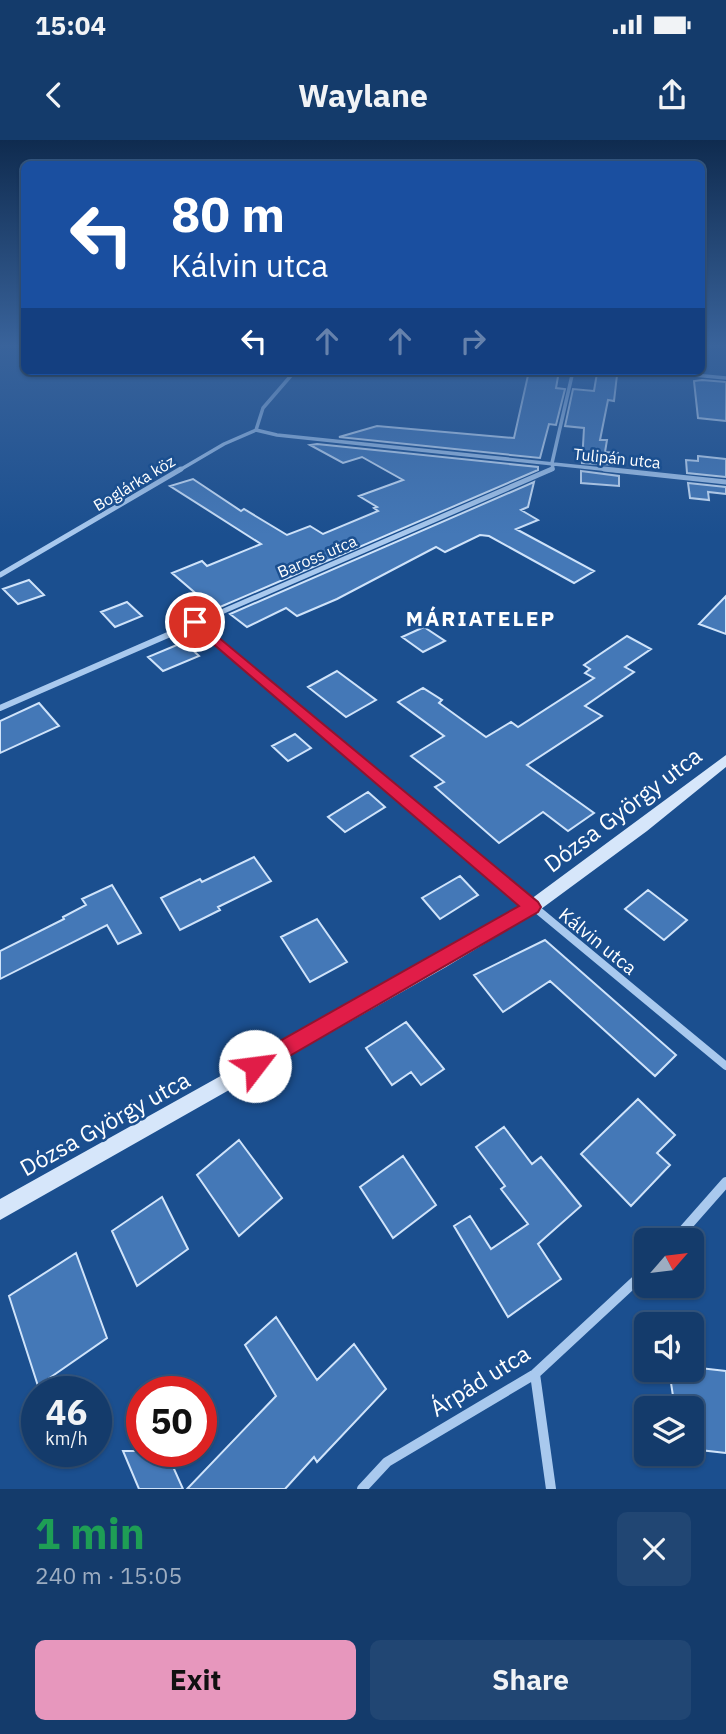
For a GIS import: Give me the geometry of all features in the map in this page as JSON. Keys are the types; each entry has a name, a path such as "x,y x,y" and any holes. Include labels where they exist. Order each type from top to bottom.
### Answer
{"main road":[{"name":"Dózsa György utca","path":"0,1210 428,969 532,907 642,827 726,760"}],"street":[{"path":"256,430 262,409"},
{"path":"552,463 564,409"},
{"name":"Tulipán utca","path":"256,430 277,435 726,482"},
{"name":"Boglárka köz","path":"0,575 224,444 256,430"},
{"name":"Baross utca","path":"0,708 553,469 552,463"},
{"name":"Kálvin utca","path":"195,622 532,907 726,1066"},
{"path":"685,1228 726,1182"},
{"name":"Árpád utca","path":"362,1489 387,1462 535,1374 634,1282"},
{"path":"535,1374 551,1489"}],"building":[{"path":"521,409 560,409 556,425 549,424 540,458 339,437 377,426 514,438"},
{"path":"569,409 606,409 600,440 607,440 605,452 618,453 618,465 582,463 584,428 565,426"},
{"path":"697,409 726,409 726,421 698,418"},
{"path":"310,445 538,467 538,470 220,607 212,601 207,603 172,573 202,561 207,566 261,544 170,486 193,479 241,511 244,509 287,535 310,526 323,534 378,511 374,508 377,507 359,496 403,480 362,457 343,463"},
{"path":"698,456 726,459 726,477 687,473 686,460 698,461"},
{"path":"581,471 619,476 619,486 581,483"},
{"path":"534,482 528,507 521,510 538,520 516,529 594,571 574,583 489,536 480,535 445,552 436,547 337,599 297,616 286,608 247,627 230,614"},
{"path":"688,483 726,487 726,494 708,492 709,500 690,498"},
{"path":"29,580 44,595 18,604 3,589"},
{"path":"726,596 726,634 699,624"},
{"path":"127,602 142,616 115,627 101,612"},
{"path":"424,627 445,641 423,652 402,637"},
{"path":"627,636 651,649 625,667 634,672 585,706 602,716 527,765 594,813 568,831 543,812 499,843 435,787 444,782 411,756 444,736 398,702 423,688 442,700 439,703 486,737 511,722 518,727 594,678 585,673 590,669 584,665"},
{"path":"184,642 199,656 163,671 148,657"},
{"path":"337,671 376,700 346,717 308,687"},
{"path":"39,703 59,726 0,753 0,721"},
{"path":"295,734 311,748 288,761 272,746"},
{"path":"368,792 385,807 345,832 328,817"},
{"path":"254,857 271,881 218,907 220,910 180,930 161,898"},
{"path":"460,876 478,895 440,919 422,898"},
{"path":"112,885 141,933 118,944 107,925 0,979 0,951 64,919 63,917 86,905 82,899"},
{"path":"648,890 687,920 664,940 625,909"},
{"path":"317,919 347,962 310,982 281,937"},
{"path":"545,940 676,1055 655,1076 550,981 503,1012 474,975"},
{"path":"406,1022 444,1069 421,1085 411,1072 392,1085 366,1048"},
{"path":"638,1099 675,1135 657,1153 670,1165 631,1206 581,1154"},
{"path":"504,1127 532,1164 541,1157 581,1206 538,1244 561,1279 508,1317 454,1226 470,1216 491,1249 528,1224 501,1189 505,1186 476,1147"},
{"path":"239,1140 282,1198 239,1236 197,1175"},
{"path":"403,1156 436,1205 393,1238 360,1187"},
{"path":"162,1197 188,1249 137,1286 112,1231"},
{"path":"76,1253 107,1338 52,1376 35,1376 9,1296"},
{"path":"276,1317 317,1380 354,1344 386,1389 317,1462 314,1457 285,1489 187,1489 208,1467 217,1467 217,1458 276,1396 245,1345"},
{"path":"704,1368 726,1371 726,1453 704,1450 704,1396 673,1396 671,1382 704,1382"},
{"path":"130,1467 173,1467 183,1489 139,1489"}],"district":[{"name":"MÁRIATELEP","path":"481,619"}],"route":[{"path":"195,622 532,907 255,1066"}]}
